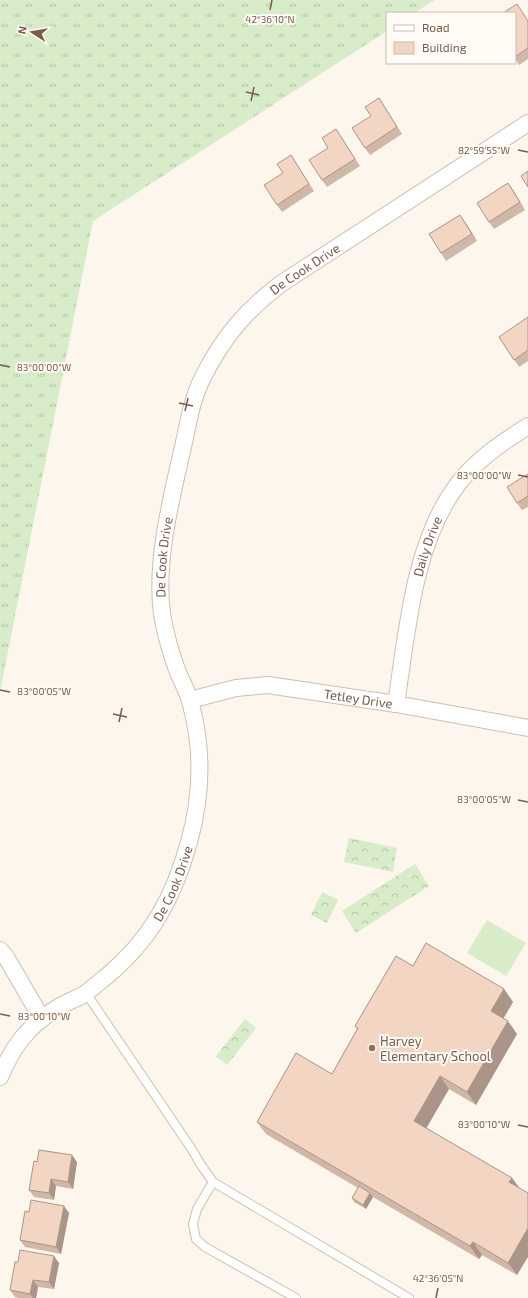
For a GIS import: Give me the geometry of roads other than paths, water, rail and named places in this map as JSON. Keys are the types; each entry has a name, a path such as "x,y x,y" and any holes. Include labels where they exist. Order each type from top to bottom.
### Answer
{"street":[{"name":"De Cook Drive","path":"0,1077 9,1057 21,1038 42,1018 57,1008 86,993 122,963 147,935 167,903 190,841 200,770 197,733 190,700 176,669 168,643 162,615 160,591 161,568 164,542 176,477 194,399 202,378 213,357 242,318 266,295 282,283 528,123"},
{"name":"Daily Drive","path":"396,704 413,595 422,557 432,530 444,505 458,483 495,447 528,426"},
{"name":"Tetley Drive","path":"190,700 236,688 268,685 396,704 528,728"},
{"path":"0,950 6,957 42,1018"}],"lane":[{"path":"86,993 213,1182 404,1297"},
{"path":"213,1182 197,1209 193,1224 196,1239 205,1247 296,1298"}],"place":[{"name":"Harvey Elementary School","path":"372,1048"}]}
